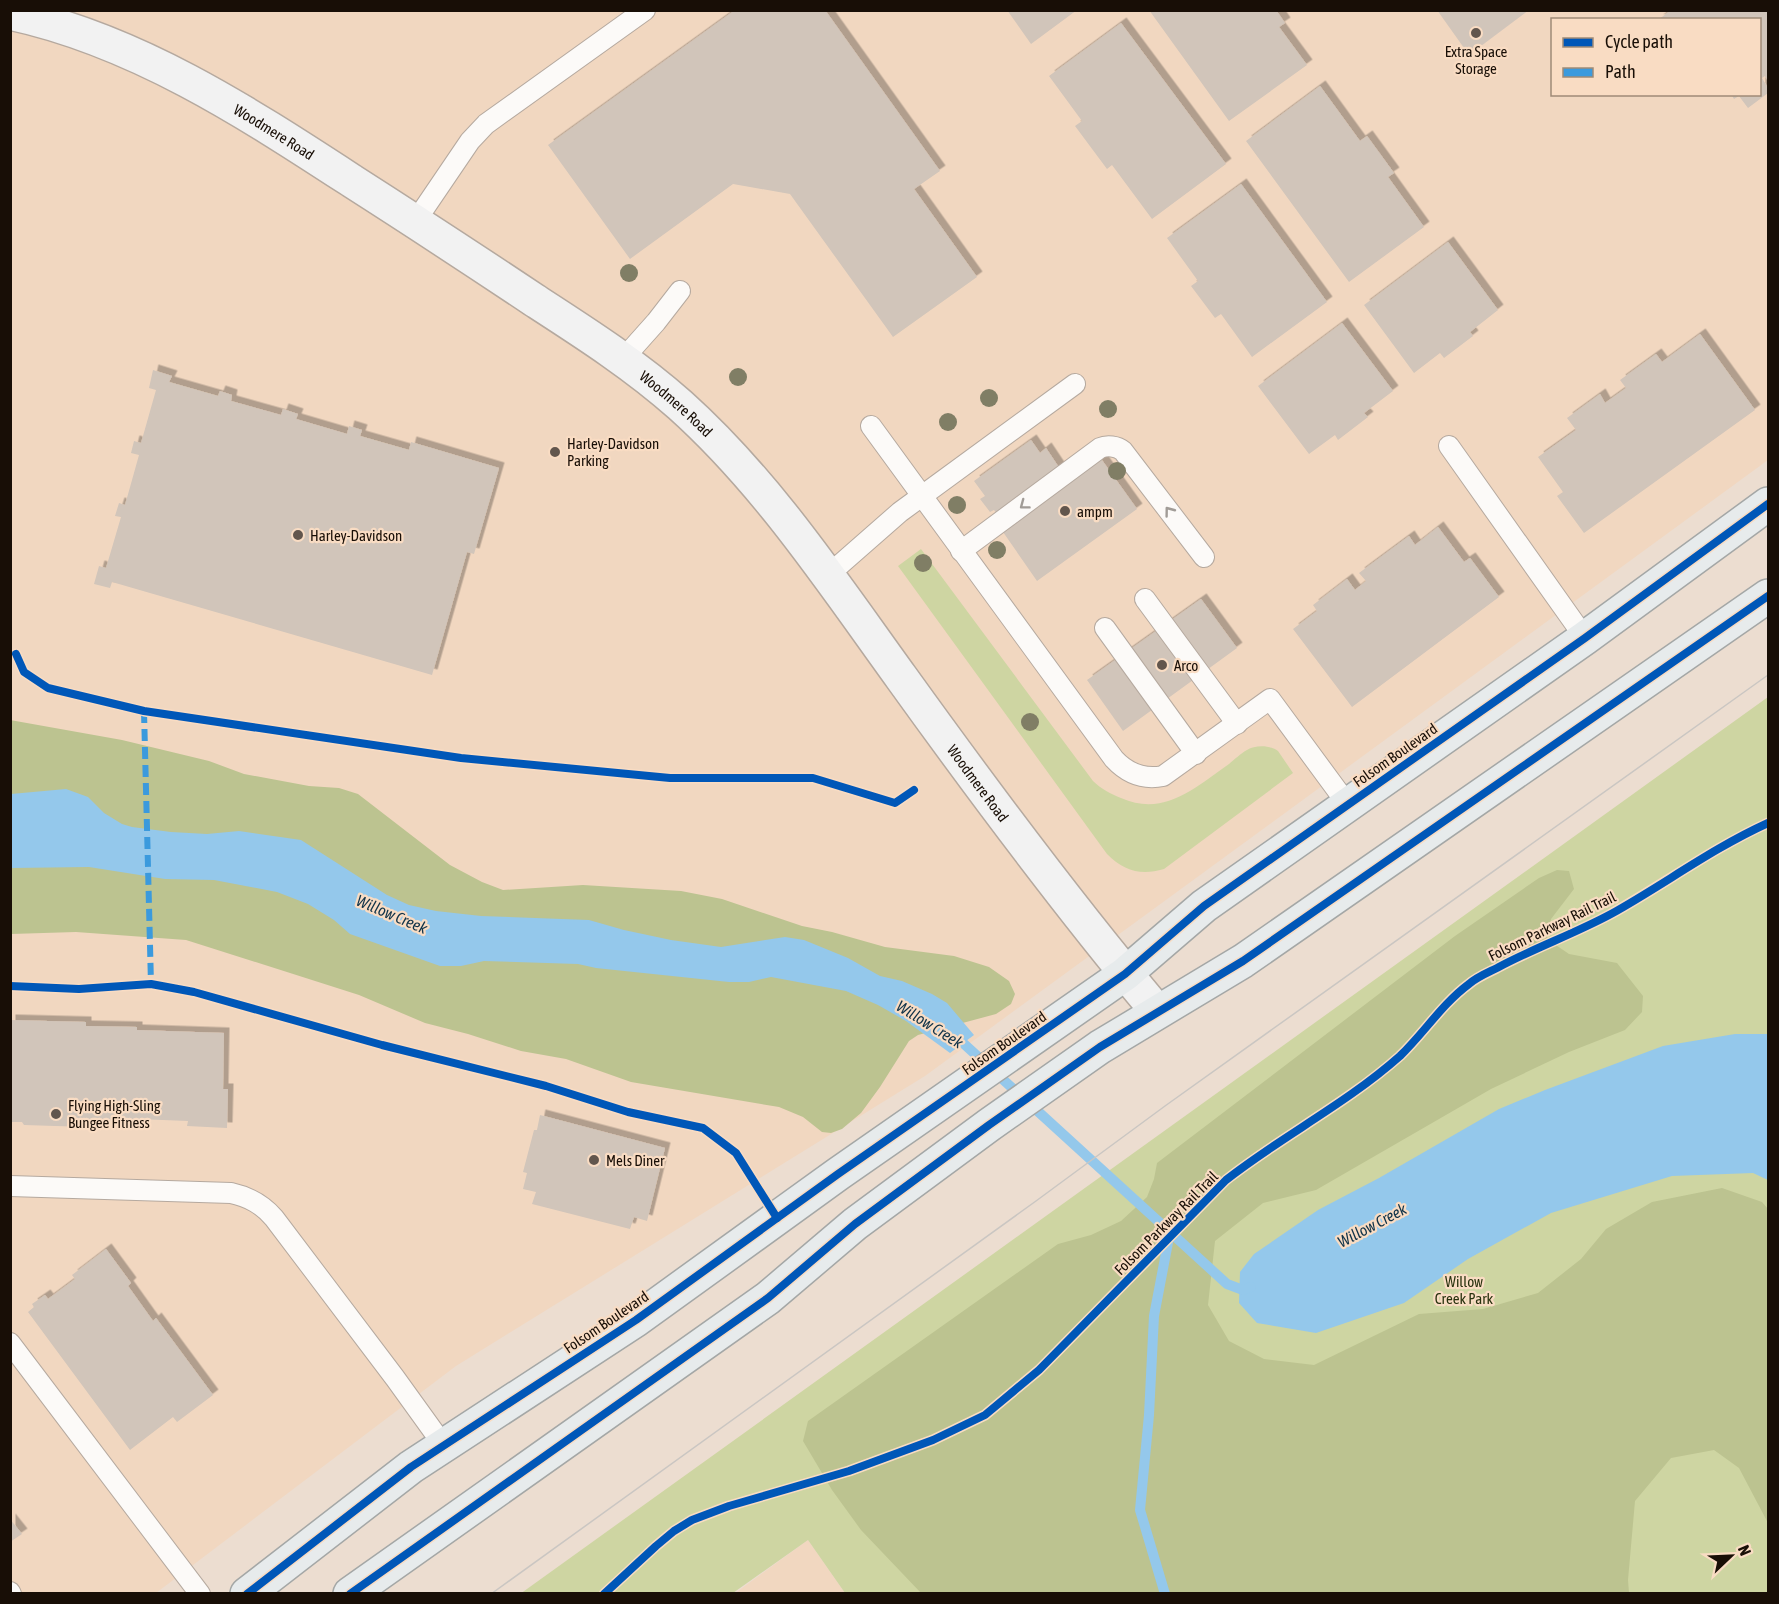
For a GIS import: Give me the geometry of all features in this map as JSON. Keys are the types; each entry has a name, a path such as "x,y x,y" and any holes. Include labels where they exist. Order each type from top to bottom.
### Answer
{"main road":[{"name":"Folsom Boulevard","path":"247,1593 411,1467 636,1320 820,1187 1125,974 1204,906 1585,638 1768,504"},
{"path":"350,1593 768,1298 855,1224 1100,1047 1244,961 1768,597"}],"street":[{"name":"Woodmere Road","path":"10,14 56,18 91,38 180,76 254,118 623,359 681,406 746,472 827,576 970,773 1125,974 1157,1011"}],"lane":[{"path":"415,222 470,141 486,124 645,10"},
{"path":"623,359 680,291"},
{"path":"827,576 892,518 1075,384"},
{"path":"872,426 1087,723 1122,767 1138,776 1155,777 1169,772 1270,699 1348,805"},
{"path":"961,551 1100,448 1107,446 1123,451 1204,557"},
{"path":"1449,446 1585,638"},
{"path":"1145,599 1237,724"},
{"path":"1105,628 1196,754"},
{"path":"10,1186 231,1193 256,1202 266,1209 292,1242 444,1446"},
{"path":"10,1342 200,1593"}],"shaded area":[{"path":"11,11 1768,11 1768,460 925,1076 456,1366 156,1593 11,1594"},
{"path":"808,1540 845,1593 734,1594"}],"green space":[{"path":"921,549 1093,781 1106,791 1137,803 1165,802 1204,782 1250,748 1258,747 1278,751 1293,773 1164,869 1140,872 1126,868 1107,854 898,566"},
{"name":"Willow Creek Park","path":"1768,697 1768,1593 845,1593 808,1540 733,1593 520,1594"},
{"path":"10,720 122,740 209,761 244,774 309,786 339,788 358,794 450,865 503,890 583,885 681,891 722,899 802,926 885,947 954,956 989,967 1009,981 1015,994 1011,1004 996,1014 918,1035 909,1041 861,1113 842,1129 831,1133 822,1132 803,1117 779,1107 631,1082 566,1059 521,1051 425,1023 359,995 186,940 76,932 11,934"},
{"name":"Willow Creek Park","path":"1557,870 1569,871 1574,889 1551,919 1547,939 1569,954 1617,963 1643,996 1642,1012 1625,1030 1569,1052 1491,1089 1316,1190 1263,1203 1215,1241 1208,1305 1229,1341 1264,1359 1314,1365 1419,1314 1483,1309 1538,1293 1581,1259 1606,1229 1652,1202 1722,1188 1762,1202 1768,1209 1768,1523 1739,1468 1714,1450 1671,1458 1635,1501 1628,1580 1629,1593 921,1593 861,1530 832,1490 803,1441 808,1421 1058,1244 1091,1235 1121,1221 1147,1197 1157,1163 1455,936 1539,878"}],"water":[{"path":"66,789 88,797 104,813 132,827 207,834 239,831 301,840 387,895 409,905 436,911 481,916 589,920 671,940 721,947 785,937 804,940 848,958 880,976 902,981 932,994 947,1003 974,1035 950,1053 906,1021 846,991 771,977 749,982 729,982 596,968 578,964 484,961 461,966 440,966 350,934 334,920 308,904 277,892 214,880 165,879 89,867 11,868 11,794"},
{"path":"1735,1034 1768,1034 1768,1180 1753,1173 1672,1176 1551,1213 1468,1259 1404,1303 1316,1333 1257,1323 1239,1303 1240,1272 1254,1254 1318,1210 1499,1109 1663,1046"}],"building":[{"path":"735,10 825,10 940,171 914,189 977,277 893,337 790,194 733,184 630,259 548,145"},
{"path":"1007,10 1077,10 1031,44"},
{"path":"1149,10 1276,10 1285,23 1279,27 1307,65 1229,121"},
{"name":"Extra Space Storage","path":"1437,10 1529,10 1469,55"},
{"path":"1671,10 1768,10 1768,81 1765,76 1762,78 1768,88 1768,93 1748,108 1739,96 1761,96 1761,18 1661,18"},
{"path":"1121,23 1226,164 1152,219 1112,165 1107,169 1075,126 1082,121 1049,76"},
{"path":"1320,86 1360,141 1367,136 1394,173 1388,177 1424,227 1349,282 1246,141"},
{"path":"1241,184 1327,302 1252,357 1221,314 1215,318 1191,286 1198,281 1167,238"},
{"path":"1448,242 1498,310 1470,332 1473,336 1444,358 1440,353 1414,373 1364,305"},
{"path":"1342,323 1393,391 1364,413 1368,417 1338,440 1335,435 1309,454 1258,386"},
{"path":"1700,334 1755,410 1584,533 1557,496 1563,492 1538,457 1576,430 1567,418 1600,394 1605,403 1626,388 1620,380 1656,354 1662,362"},
{"name":"Harley-Davidson","path":"153,370 172,376 169,382 218,396 220,391 232,395 231,401 281,415 283,409 298,414 296,419 347,434 349,426 362,430 360,436 409,450 411,442 499,468 474,554 467,552 432,675 112,582 110,588 94,584 99,566 106,568 121,517 115,516 119,503 125,505 139,455 131,453 134,441 141,443 156,390 149,388"},
{"name":"ampm","path":"1031,440 1040,453 1046,448 1062,472 1094,449 1137,509 1037,581 1003,532 1008,529 994,510 990,512 980,499 985,496 974,481"},
{"path":"1438,527 1464,562 1470,558 1499,597 1352,707 1293,629 1317,611 1313,605 1347,579 1355,590 1366,581 1359,573 1409,536 1415,545"},
{"path":"1201,599 1237,648 1123,731 1087,680"},
{"path":"10,1020 86,1022 86,1026 224,1033 223,1089 228,1089 227,1128 187,1126 188,1121 137,1119 137,1125 87,1124 87,1127 24,1125 22,1122 10,1122"},
{"name":"Mels Diner","path":"540,1115 665,1148 647,1221 634,1217 630,1229 532,1204 536,1192 523,1189 527,1173 523,1172"},
{"path":"106,1249 131,1283 128,1286 153,1321 156,1318 213,1395 177,1422 173,1417 130,1450 28,1312 34,1307 32,1304 45,1295 48,1299 75,1279 72,1275"},
{"path":"10,1519 22,1534 10,1542"}],"waterway":[{"name":"Willow Creek","path":"952,1037 963,1043 1227,1284 1243,1290 1251,1287"},
{"path":"1165,1594 1140,1510 1149,1415 1154,1316 1170,1232"}],"tram line":[{"path":"491,1594 1165,1106 1768,675"}],"marked path":[{"path":"144,711 151,984"}],"cycle path":[{"path":"247,1594 411,1467 636,1320 838,1174 1125,974 1204,906 1585,638 1768,504"},
{"path":"350,1594 768,1298 855,1224 989,1125 1100,1047 1243,961 1768,596"},
{"path":"16,654 24,672 48,688 144,711 461,758 670,778 813,778 895,803 914,790"},
{"name":"Folsom Parkway Rail Trail","path":"604,1594 656,1546 692,1520 729,1506 849,1471 933,1440 985,1415 1039,1370 1226,1180 1379,1073 1400,1056 1450,1000 1472,982 1482,975 1611,914 1708,855 1768,823"},
{"path":"10,986 79,989 151,984 194,992 382,1045 546,1086 628,1112 703,1128 736,1153 777,1218"}],"place":[{"name":"Extra Space Storage","path":"1476,33"},
{"name":"Harley-Davidson Parking","path":"555,452"},
{"name":"ampm","path":"1065,511"},
{"name":"Harley-Davidson","path":"298,535"},
{"name":"Arco","path":"1162,665"},
{"name":"Flying High-Sling Bungee Fitness","path":"56,1114"},
{"name":"Mels Diner","path":"594,1160"}]}
